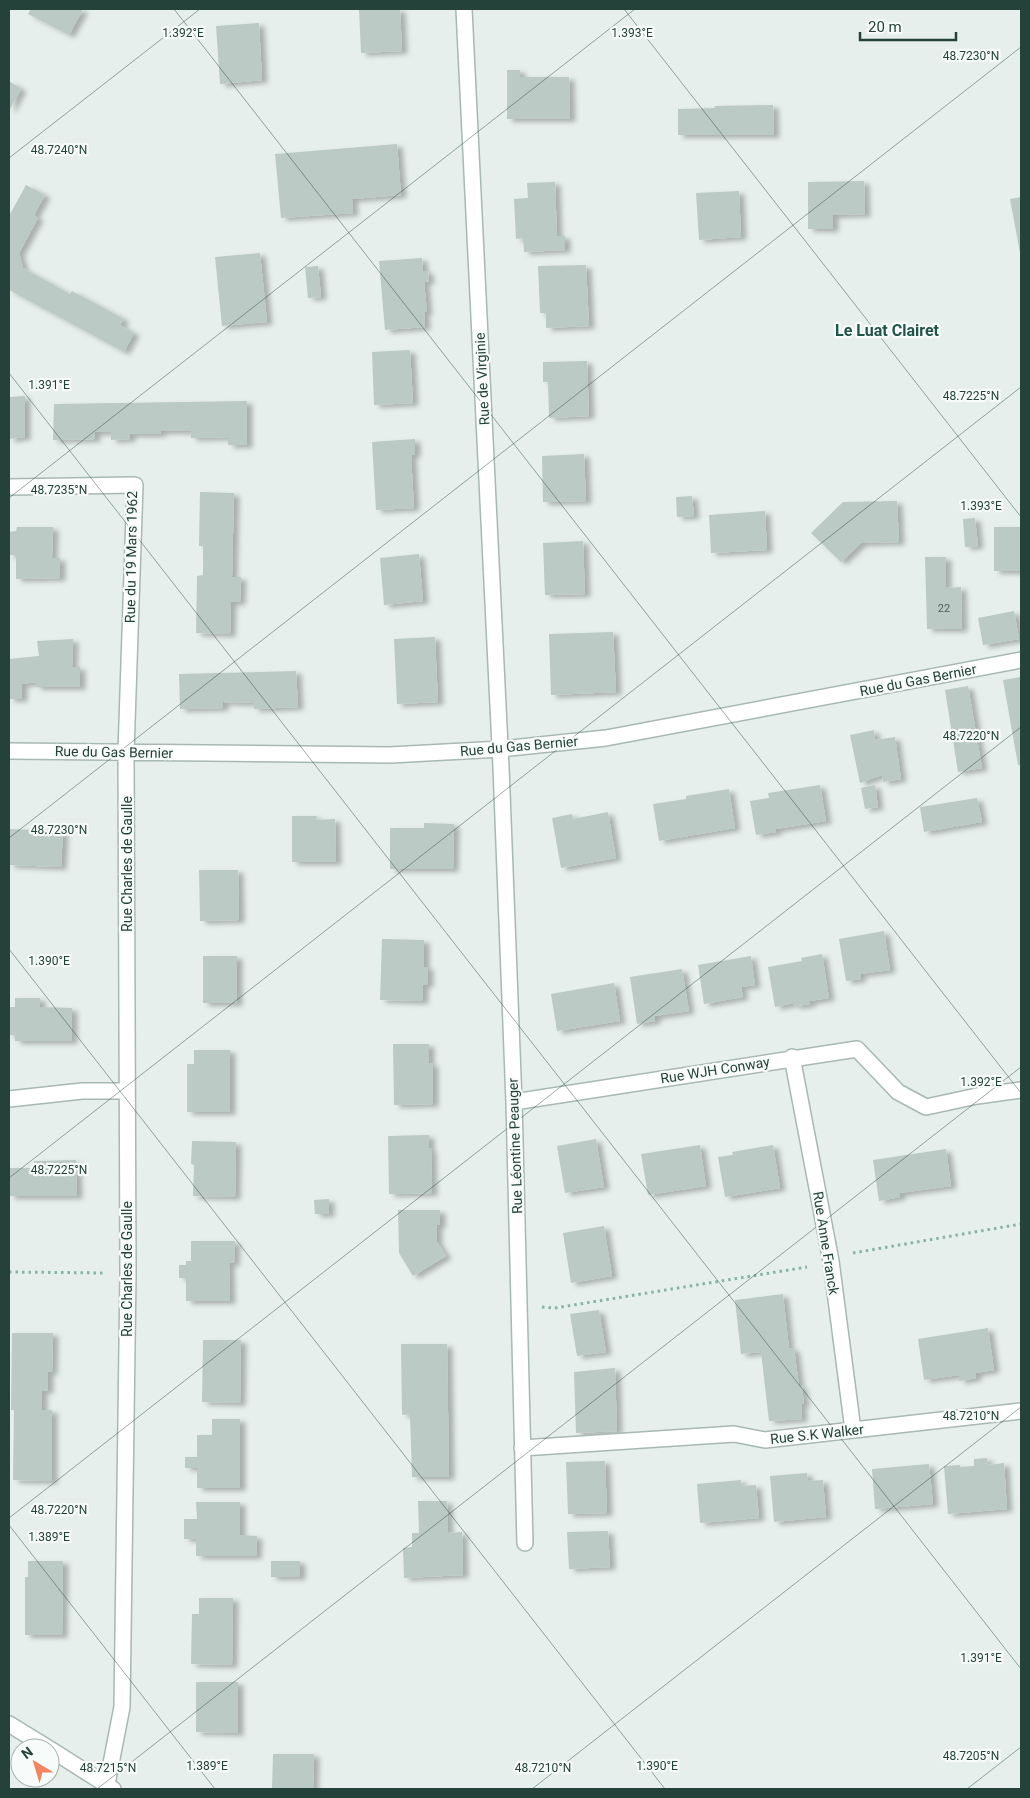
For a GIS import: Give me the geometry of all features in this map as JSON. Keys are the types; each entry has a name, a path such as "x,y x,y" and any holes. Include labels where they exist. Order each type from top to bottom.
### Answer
{"street":[{"name":"Rue de Virginie","path":"464,9 501,749"},
{"name":"Rue du 19 Mars 1962","path":"9,487 135,485 126,752"},
{"name":"Rue du Gas Bernier","path":"9,751 390,755 501,749 606,738 1021,660"},
{"name":"Rue Léontine Peauger","path":"501,749 514,1102 525,1542"},
{"name":"Rue Charles de Gaulle","path":"110,1787 122,1707 128,1273 126,752"},
{"name":"Rue WJH Conway","path":"514,1102 857,1048 898,1092 926,1107 977,1096 1021,1090"},
{"name":"Rue Anne Franck","path":"792,1057 831,1261 853,1430"},
{"path":"9,1098 82,1091 127,1092"},
{"name":"Rue S.K Walker","path":"522,1448 734,1434 764,1440 1021,1412"},
{"path":"9,1724 31,1738"},
{"path":"60,1756 110,1787"}],"path":[{"path":"519,1305 555,1308 814,1266 845,1255 1021,1224"},
{"path":"9,1272 128,1273"}],"building":[{"path":"31,9 83,9 69,35 28,14"},
{"path":"359,9 400,9 402,51 361,53"},
{"path":"259,23 262,80 220,84 216,26"},
{"path":"507,70 520,70 520,77 569,77 570,119 507,119"},
{"path":"9,81 21,89 9,111"},
{"path":"773,105 774,135 678,135 678,109"},
{"path":"397,144 401,195 352,199 353,213 281,218 275,154"},
{"path":"864,181 865,214 833,215 833,229 808,229 808,182"},
{"path":"555,182 557,236 565,236 565,250 524,252 523,238 516,239 514,199 528,198 527,183"},
{"path":"26,185 45,195 34,215 38,218 19,253 23,268 70,294 72,291 124,319 120,325 134,333 124,352 9,290 9,216"},
{"path":"739,191 741,237 699,240 696,193"},
{"path":"1021,197 1021,253 1020,253 1010,199"},
{"path":"260,253 267,322 222,326 215,257"},
{"path":"422,258 423,271 428,271 429,281 424,282 427,312 424,312 425,327 385,330 379,261"},
{"path":"586,265 589,326 546,328 546,313 540,313 538,266"},
{"path":"318,266 321,297 308,298 305,267"},
{"path":"410,350 413,403 374,405 372,352"},
{"path":"587,361 589,416 549,418 548,382 543,382 543,362"},
{"path":"25,396 25,437 9,439 9,397"},
{"path":"247,401 247,445 228,445 228,437 191,438 191,431 160,431 161,434 130,434 130,439 111,440 111,432 95,432 95,439 53,440 54,404"},
{"path":"415,439 415,454 411,455 414,508 376,510 372,442"},
{"path":"584,454 586,501 543,502 542,456"},
{"path":"200,492 234,493 232,577 241,577 240,602 231,602 230,634 196,633 197,576 203,575 203,546 199,546"},
{"path":"692,496 694,516 677,517 676,497"},
{"path":"897,501 899,542 861,543 841,562 811,533 843,502"},
{"path":"765,511 767,550 711,553 709,515"},
{"path":"975,518 978,546 965,547 963,519"},
{"path":"17,527 53,527 52,558 60,558 60,578 16,579 16,555 9,555 9,532 16,531"},
{"path":"994,527 1021,527 1021,571 994,571"},
{"path":"583,541 585,594 545,595 543,543"},
{"path":"419,554 423,601 384,605 380,558"},
{"path":"925,557 946,557 946,588 961,587 962,629 927,629"},
{"path":"1014,611 1019,639 983,645 978,618"},
{"path":"613,632 616,692 551,695 549,634"},
{"path":"435,637 438,702 397,704 394,639"},
{"path":"73,639 72,667 80,667 80,687 36,687 36,682 22,684 22,699 9,699 9,659 39,656 37,641"},
{"path":"296,671 298,707 254,709 253,703 223,702 223,708 180,709 179,674"},
{"path":"1021,677 1021,765 1018,765 1003,680"},
{"path":"968,686 982,768 958,772 945,690"},
{"path":"874,730 875,740 895,737 901,779 883,782 882,775 860,783 850,735"},
{"path":"820,785 826,821 776,829 776,832 756,835 750,801 769,798 768,793"},
{"path":"875,785 878,807 865,809 861,788"},
{"path":"729,789 735,828 659,841 653,804"},
{"path":"977,798 982,822 924,832 920,807"},
{"path":"608,812 616,858 561,868 552,818 572,814 573,819"},
{"path":"292,816 317,816 316,820 335,819 336,862 292,862"},
{"path":"424,823 454,824 453,869 390,869 390,828 424,828"},
{"path":"9,829 63,831 61,867 9,865"},
{"path":"199,870 238,870 239,920 200,921"},
{"path":"884,931 890,970 860,974 861,979 846,981 839,939"},
{"path":"382,939 424,940 424,967 428,967 428,984 423,985 423,1001 380,1000"},
{"path":"822,954 829,998 810,1001 810,1004 795,1006 794,1003 775,1007 768,967 802,961 801,958"},
{"path":"203,956 237,956 237,1003 203,1003"},
{"path":"751,956 755,985 741,987 743,997 704,1004 698,965"},
{"path":"682,969 689,1011 655,1016 655,1021 637,1024 630,977"},
{"path":"614,983 620,1021 557,1031 551,994"},
{"path":"15,998 40,998 40,1007 72,1008 72,1041 15,1041 15,1035 9,1035 9,1007 15,1007"},
{"path":"393,1044 429,1044 429,1064 433,1063 433,1104 394,1105"},
{"path":"194,1050 230,1050 230,1112 187,1112 187,1064 194,1064"},
{"path":"429,1135 432,1193 389,1194 388,1136"},
{"path":"596,1139 604,1187 565,1193 557,1146"},
{"path":"192,1141 236,1142 235,1197 193,1196 194,1165 191,1164"},
{"path":"700,1145 706,1186 648,1195 641,1154"},
{"path":"773,1145 780,1188 725,1197 718,1157 733,1155 732,1152"},
{"path":"946,1149 951,1186 900,1193 900,1197 879,1201 873,1160"},
{"path":"76,1160 77,1196 9,1196 9,1168 34,1168 34,1161"},
{"path":"329,1199 329,1214 315,1214 314,1200"},
{"path":"398,1210 440,1210 440,1225 437,1225 437,1242 446,1256 413,1276 399,1253"},
{"path":"604,1226 612,1276 571,1283 563,1233"},
{"path":"191,1241 235,1241 234,1263 229,1263 230,1301 186,1301 186,1278 179,1278 179,1265 186,1265 186,1261 191,1261"},
{"path":"783,1294 789,1349 794,1348 799,1386 802,1386 804,1404 801,1404 802,1419 769,1421 761,1352 741,1354 735,1300"},
{"path":"599,1310 606,1352 577,1356 570,1314"},
{"path":"988,1328 994,1370 976,1373 976,1378 959,1381 959,1375 924,1380 918,1339"},
{"path":"12,1333 53,1333 52,1372 48,1372 48,1391 42,1390 42,1410 52,1410 52,1481 13,1480 14,1410 11,1410"},
{"path":"203,1340 241,1340 240,1403 202,1402"},
{"path":"401,1344 447,1344 449,1477 412,1477 410,1414 402,1415"},
{"path":"615,1368 617,1431 576,1433 574,1372"},
{"path":"212,1419 240,1419 240,1488 197,1488 197,1468 185,1468 185,1457 197,1457 197,1435 212,1435"},
{"path":"987,1458 988,1465 1004,1463 1007,1509 948,1514 944,1466 974,1466 974,1459"},
{"path":"605,1461 607,1513 568,1514 566,1462"},
{"path":"929,1464 933,1504 875,1509 872,1469"},
{"path":"807,1473 808,1481 823,1480 826,1517 774,1522 770,1476"},
{"path":"741,1480 741,1486 756,1485 759,1518 700,1523 697,1484"},
{"path":"418,1501 447,1501 448,1533 462,1532 463,1575 404,1578 403,1548 412,1547 412,1533 419,1533"},
{"path":"196,1502 240,1502 240,1535 257,1536 256,1556 196,1556 196,1539 184,1539 184,1519 197,1519"},
{"path":"608,1531 610,1567 569,1569 567,1532"},
{"path":"28,1561 63,1561 62,1635 25,1635 25,1577 28,1577"},
{"path":"271,1561 300,1561 300,1577 271,1577"},
{"path":"199,1598 233,1598 232,1665 191,1664 192,1614 199,1614"},
{"path":"196,1682 238,1682 238,1733 196,1732"},
{"path":"273,1754 314,1754 313,1789 272,1789"}],"district":[{"name":"Le Luat Clairet","path":"887,330"}]}
